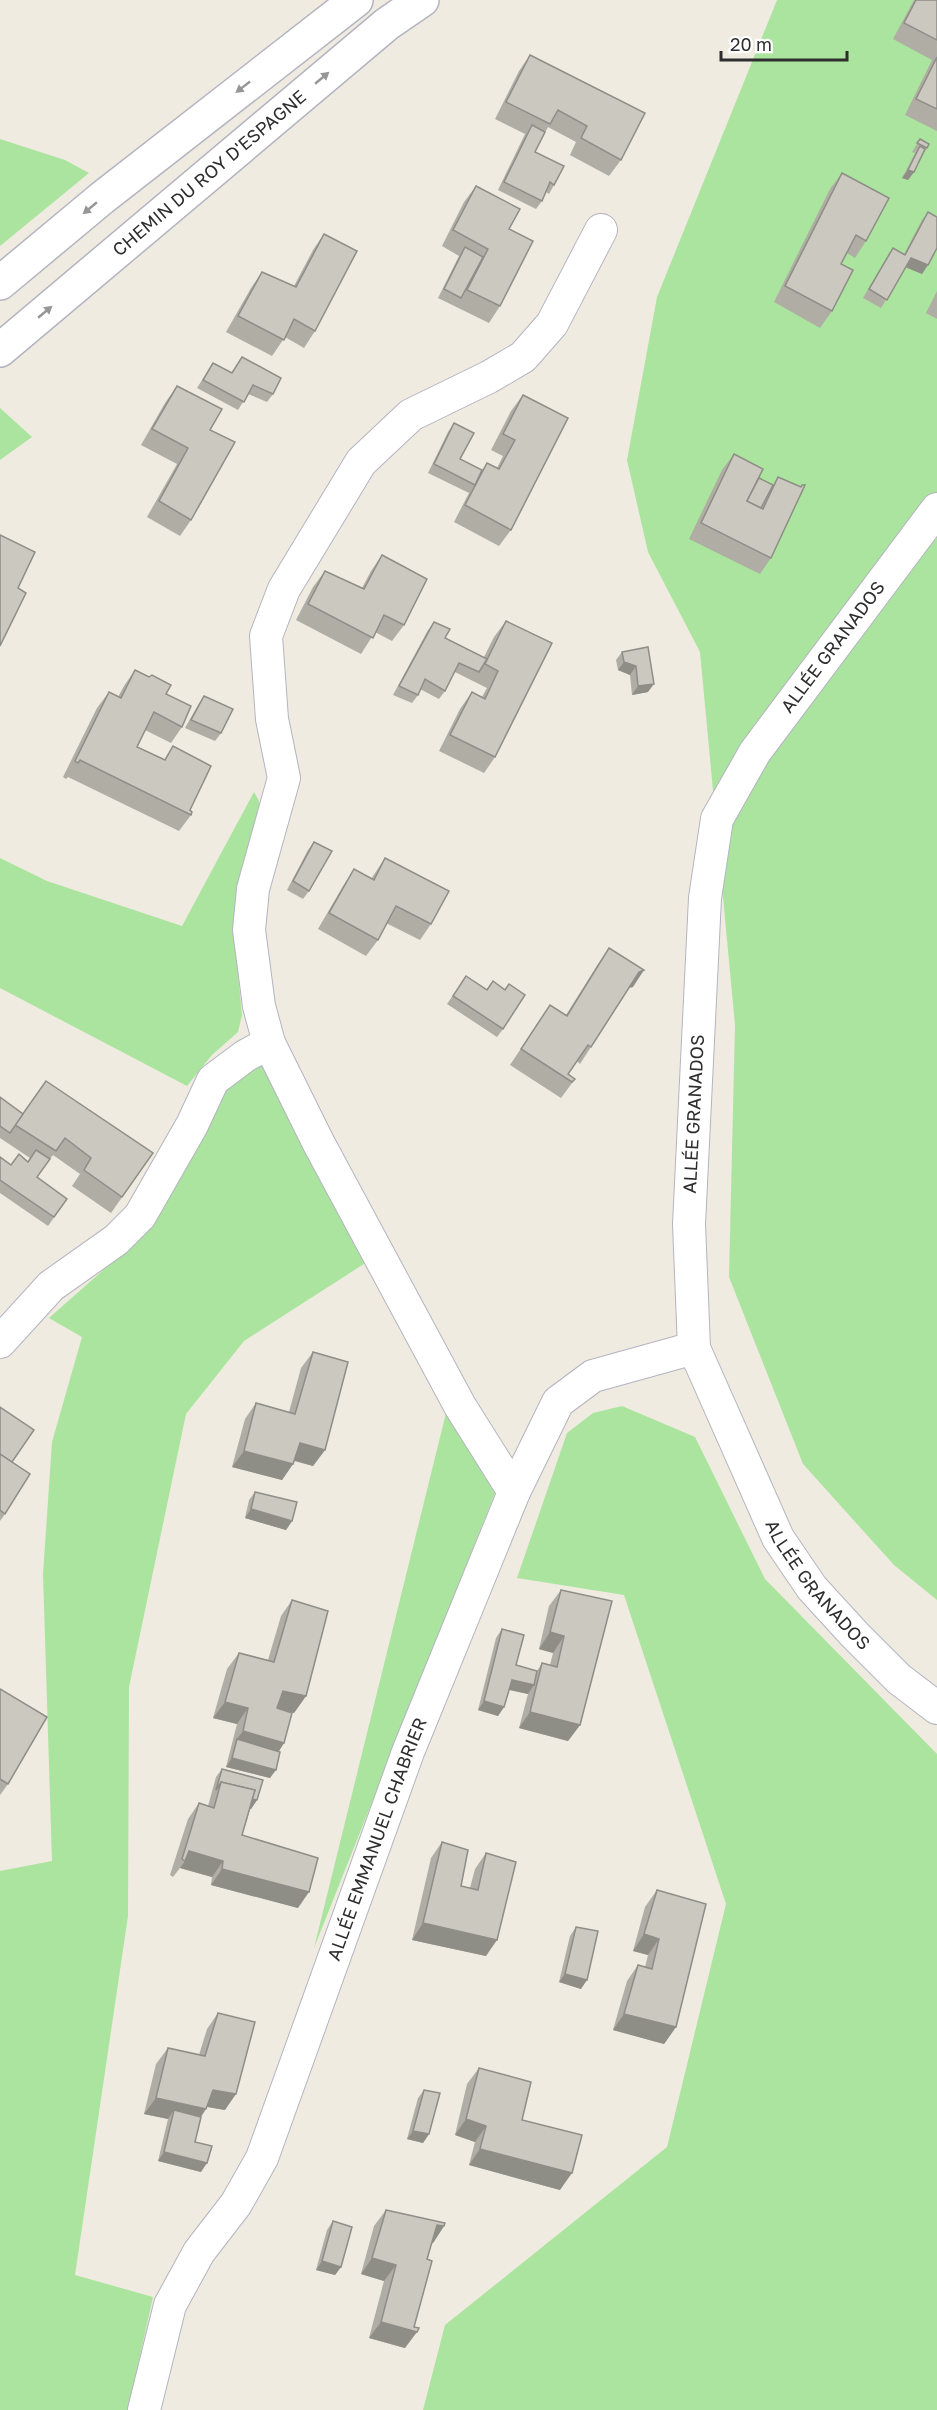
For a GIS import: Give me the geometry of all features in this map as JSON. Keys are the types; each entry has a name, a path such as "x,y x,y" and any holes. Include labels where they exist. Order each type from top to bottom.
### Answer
{"street":[{"path":"0,283 102,198 356,0"},
{"name":"CHEMIN DU ROY D'ESPAGNE","path":"0,350 387,24 422,0"},
{"path":"514,1492 460,1406 318,1142 269,1043 259,1006 249,930 254,889 284,778 272,719 266,636 284,589 361,462 411,415 489,377 523,357 552,324 601,230"},
{"name":"ALLÉE GRANADOS","path":"937,509 755,752 717,819 705,898 689,1224 694,1348 778,1538 812,1588 855,1635 899,1679 937,1708"},
{"path":"0,1342 51,1286 116,1240 140,1216 192,1125 213,1080 245,1056 269,1043"},
{"name":"ALLÉE EMMANUEL CHABRIER","path":"144,2410 170,2305 199,2252 236,2204 262,2158 408,1752 514,1492 558,1402 593,1376 694,1348"}],"green space":[{"path":"777,0 937,0 937,1600 894,1565 803,1464 729,1277 735,1025 700,652 648,552 627,460 657,297"},
{"path":"0,139 65,160 89,173 0,246"},
{"path":"0,408 32,437 0,460"},
{"path":"254,792 259,801 259,809 237,893 237,964 242,1015 238,1032 212,1055 187,1086 0,988 0,858 47,881 182,926"},
{"path":"253,1064 263,1066 367,1262 244,1341 186,1414 129,1687 128,1916 75,2275 153,2297 128,2410 0,2410 0,1871 52,1861 43,1574 52,1442 82,1337 49,1318 101,1272 141,1230 223,1079"},
{"path":"622,1406 695,1437 765,1579 937,1754 937,2410 423,2410 445,2325 667,2147 726,1904 624,1595 517,1578 567,1433 593,1413"},
{"path":"446,1413 495,1493 314,1948"}],"building":[{"path":"916,0 937,0 937,40 904,23"},
{"path":"530,55 645,113 621,160 581,138 587,126 558,110 550,124 506,102"},
{"path":"937,57 937,109 916,99"},
{"path":"532,125 545,132 535,152 564,166 554,185 550,182 542,201 504,182"},
{"path":"920,139 929,144 927,148 917,143"},
{"path":"920,146 925,149 914,172 908,170"},
{"path":"842,173 889,198 866,241 856,235 841,264 853,270 832,311 785,286"},
{"path":"476,186 520,209 509,229 533,241 500,306 467,290 488,249 453,230"},
{"path":"928,212 937,217 937,248 928,265 911,258 887,300 869,289 893,248 905,255"},
{"path":"324,234 357,251 315,331 294,319 284,340 238,316 262,272 296,287"},
{"path":"465,247 483,257 461,298 444,289"},
{"path":"242,357 281,378 273,394 253,385 244,402 203,380 213,363 232,373"},
{"path":"177,386 222,409 210,430 235,442 191,520 159,501 188,448 152,429"},
{"path":"523,395 568,418 511,530 465,505 487,463 499,469 515,440 503,434"},
{"path":"454,423 474,433 460,459 482,470 475,485 434,464"},
{"path":"734,454 763,469 747,501 763,509 778,477 801,487 805,485 771,558 701,523"},
{"path":"759,478 773,485 761,508 747,501"},
{"path":"0,535 35,552 18,588 26,593 0,646"},
{"path":"382,555 427,579 404,625 384,615 373,638 308,604 325,571 364,589"},
{"path":"506,621 552,643 495,757 450,735 472,692 485,699 498,671 485,664"},
{"path":"434,622 450,629 445,638 487,659 479,672 459,663 445,691 425,679 418,695 399,686"},
{"path":"648,647 654,684 638,686 636,666 624,662 622,652"},
{"path":"135,670 149,677 152,675 171,685 166,694 191,706 182,727 154,712 137,747 165,760 173,746 211,766 190,810 191,815 80,760 78,763 75,761 109,692 121,698"},
{"path":"204,696 233,709 221,733 191,720"},
{"path":"314,842 332,851 309,891 293,881"},
{"path":"385,858 449,891 431,924 396,906 378,940 329,913 354,869 374,880"},
{"path":"609,948 644,970 639,972 591,1047 588,1045 568,1074 575,1079 572,1082 521,1049 550,1005 567,1016"},
{"path":"466,976 487,990 493,981 505,990 509,984 525,995 503,1029 453,996"},
{"path":"46,1081 153,1153 122,1197 84,1170 91,1158 65,1138 56,1151 15,1125"},
{"path":"0,1097 23,1114 10,1133 0,1126"},
{"path":"36,1150 50,1159 37,1177 67,1199 54,1217 0,1180 0,1157 11,1165 19,1154 28,1162"},
{"path":"313,1352 348,1362 325,1450 300,1443 293,1464 244,1451 256,1403 295,1414"},
{"path":"0,1407 34,1430 12,1462 0,1454"},
{"path":"0,1454 30,1474 5,1514 0,1510"},
{"path":"255,1492 297,1502 292,1521 251,1509"},
{"path":"561,1590 612,1601 580,1725 530,1712 542,1663 557,1667 564,1636 550,1632"},
{"path":"292,1600 328,1611 306,1696 283,1691 277,1708 292,1713 284,1743 243,1731 248,1708 225,1702 239,1653 274,1662"},
{"path":"502,1629 524,1635 516,1665 537,1671 534,1685 512,1680 504,1707 484,1701"},
{"path":"0,1689 47,1717 8,1784 0,1779"},
{"path":"237,1739 280,1752 276,1770 232,1758"},
{"path":"222,1769 263,1780 257,1800 252,1799 255,1790 221,1782 216,1790"},
{"path":"221,1782 255,1790 242,1835 318,1858 309,1892 222,1869 223,1861 189,1851 185,1861 182,1859 199,1803 214,1808"},
{"path":"442,1842 468,1850 461,1886 478,1890 486,1853 516,1862 497,1940 423,1923"},
{"path":"657,1890 706,1904 676,2027 624,2014 638,1965 652,1969 659,1939 644,1934"},
{"path":"576,1927 598,1931 587,1980 565,1974"},
{"path":"218,2013 255,2022 236,2094 213,2090 206,2109 156,2098 168,2048 205,2056"},
{"path":"479,2068 531,2082 522,2120 582,2135 572,2173 480,2149 486,2126 466,2119"},
{"path":"424,2090 440,2093 429,2134 413,2131"},
{"path":"174,2110 201,2117 195,2142 212,2146 207,2163 164,2152"},
{"path":"386,2210 445,2223 444,2226 437,2225 427,2259 432,2261 414,2327 419,2328 417,2332 381,2322 396,2265 372,2258"},
{"path":"333,2221 352,2227 341,2267 322,2261"}]}
